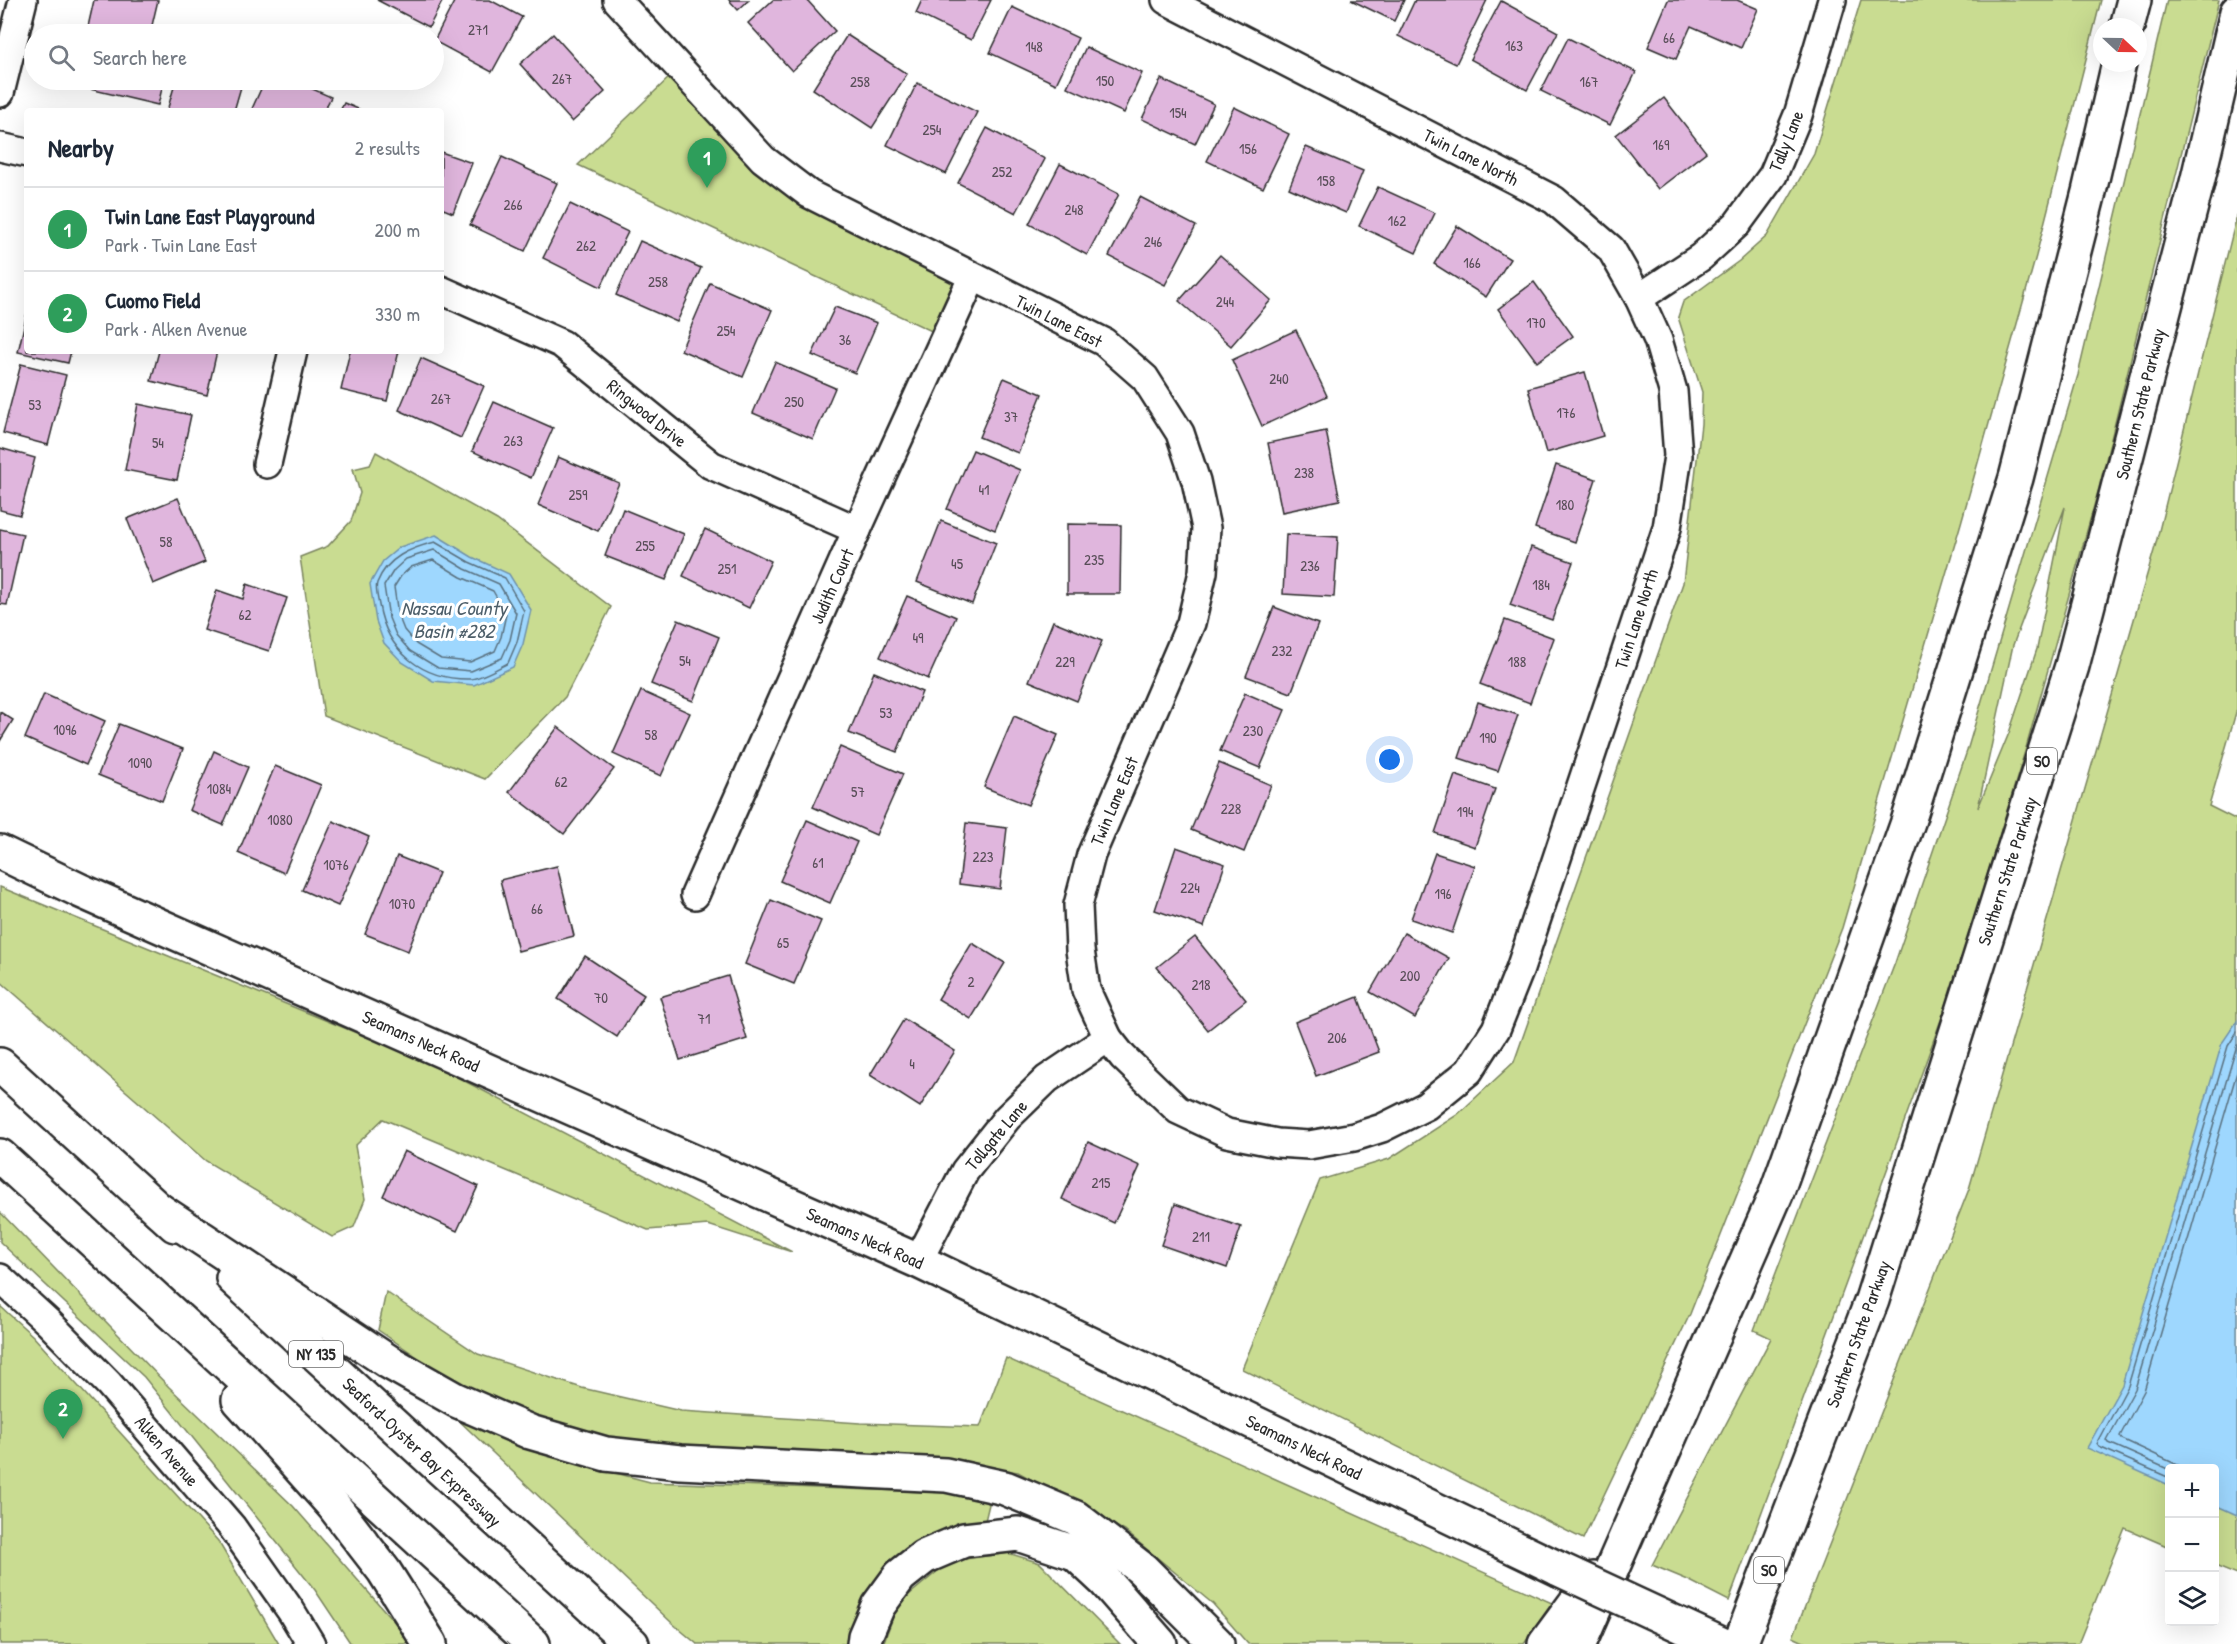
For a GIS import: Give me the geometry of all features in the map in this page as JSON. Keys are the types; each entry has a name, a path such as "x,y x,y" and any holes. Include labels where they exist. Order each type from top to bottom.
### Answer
{"main road":[{"path":"2129,18 2134,0"},
{"name":"Southern State Parkway","path":"1740,1644 1872,1300 2072,666 2194,195 2237,12"},
{"path":"1579,1644 1776,1194 1908,822 2016,478 2089,192 2117,72"},
{"name":"Seamans Neck Road","path":"0,852 81,891 918,1261 1559,1569 1722,1644"},
{"name":"Seaford-Oyster Bay Expressway","path":"0,1065 632,1644"},
{"path":"0,1156 533,1644"},
{"path":"159,1210 389,1362 456,1400 530,1432 606,1454 680,1462 946,1475 1005,1488 1076,1518 1142,1569 1217,1644"},
{"path":"114,1260 333,1505 384,1572 430,1644"},
{"path":"1759,1644 1798,1495"},
{"path":"1545,1644 1631,1527"},
{"path":"864,1644 865,1636 878,1606 900,1576 924,1557 963,1540 1018,1534 1075,1553 1105,1581 1160,1644"}],"street":[{"path":"0,93 23,0"},
{"name":"Twin Lane East","path":"617,0 764,159 809,195 1104,342 1145,378 1180,433 1196,481 1206,528 1203,572 1191,623 1091,855 1078,905 1080,950 1086,990 1108,1038"},
{"name":"Twin Lane North","path":"1108,1038 1123,1057 1178,1110 1227,1133 1277,1143 1309,1145 1354,1137 1382,1128 1426,1106 1468,1071 1496,1029 1520,969 1667,528 1678,456 1673,391 1658,340 1639,298 1611,249 1554,200 1166,0"},
{"name":"Tally Lane","path":"1639,298 1701,257 1737,224 1773,175 1798,115 1832,0"},
{"path":"0,147 24,152"},
{"name":"Judith Court","path":"695,895 972,278"},
{"name":"Ringwood Drive","path":"444,291 562,344 711,465 857,530"},
{"path":"267,464 292,354"},
{"name":"Tollgate Lane","path":"918,1261 965,1171 1007,1118 1047,1079 1108,1038"},
{"name":"Alken Avenue","path":"0,1278 43,1317 109,1384 232,1527 291,1611 311,1644"}],"green space":[{"path":"1861,0 2101,0 2096,18 2093,18 2093,32 2036,256 1961,523 1842,928 1690,1314 1583,1539 1242,1369 1320,1180 1389,1159 1457,1115 1514,1062 1683,583 1701,424 1702,392 1678,317 1683,302 1739,261 1767,236 1814,154"},
{"path":"2167,0 2219,0 2099,488 2026,748 1956,978 1729,1601 1652,1565 1771,1338 1754,1330 1895,963 1967,751 2078,375","holes":["2065,507 2037,649 2009,733 1978,808 2013,645"]},
{"path":"675,72 752,160 963,281 938,334 578,165"},
{"path":"2237,215 2237,709 2209,806 2237,820 2237,1575 2219,1568 2219,1464 2165,1464 2165,1545 2125,1528 2078,1644 1808,1644 1793,1637 1969,1189 2155,547"},
{"path":"376,452 497,520 611,607 565,697 485,779 324,716 300,557 328,546 351,521 360,493 353,469 370,465"},
{"path":"0,887 430,1063 792,1252 708,1225 648,1230 383,1119 355,1146 365,1199 354,1227 332,1237 206,1161 0,981"},
{"path":"0,1212 169,1387 293,1506 404,1633 409,1644 351,1644 315,1590 144,1377 0,1242"},
{"path":"386,1292 478,1354 582,1388 681,1411 860,1423 980,1427 1006,1358 1552,1603 1524,1644 1248,1644 1213,1604 1125,1531 1018,1472 922,1458 661,1451 569,1427 473,1395 378,1330"},
{"path":"0,1306 33,1336 218,1541 279,1644 0,1644"},
{"path":"451,1413 535,1452 650,1482 957,1493 990,1500 985,1521 927,1536 867,1597 853,1644 697,1644 672,1623"},
{"path":"1008,1553 1040,1563 1120,1644 883,1644 898,1604 950,1561"}],"water":[{"name":"Nassau County Basin #282","path":"436,535 472,557 509,574 531,610 523,644 513,667 474,685 433,681 402,662 384,643 376,621 370,584 383,561 400,547"},
{"path":"2237,1021 2237,1515 2219,1507 2219,1464 2165,1464 2165,1483 2087,1448 2122,1385 2222,1043"}],"building":[{"path":"94,0 158,0 152,24 89,24"},
{"path":"377,0 443,0 431,24 423,24"},
{"path":"455,0 490,0 522,17 492,72 444,46 443,24"},
{"path":"729,0 749,0 738,10"},
{"path":"773,0 807,0 835,31 792,71 748,23"},
{"path":"922,0 991,0 971,40 916,13"},
{"path":"1351,0 1404,0 1394,21"},
{"path":"1415,0 1487,0 1456,64 1398,36"},
{"path":"1668,0 1737,0 1758,9 1741,48 1691,26 1676,59 1648,47"},
{"path":"1501,1 1558,32 1527,90 1470,59"},
{"path":"1012,7 1078,38 1056,84 990,53"},
{"path":"553,34 605,92 572,122 520,64"},
{"path":"847,35 907,74 872,128 813,89"},
{"path":"1568,38 1636,72 1610,125 1541,91"},
{"path":"1086,47 1142,73 1124,113 1067,87"},
{"path":"1161,79 1214,104 1195,144 1142,119"},
{"path":"917,83 977,112 946,174 887,145"},
{"path":"94,90 162,90 158,105"},
{"path":"173,90 240,90 235,108 168,108"},
{"path":"260,90 315,90 331,97 326,108 252,108"},
{"path":"1664,98 1706,152 1658,189 1616,135"},
{"path":"344,103 356,108 342,108"},
{"path":"1234,107 1289,134 1263,188 1207,161"},
{"path":"987,128 1045,159 1016,213 958,183"},
{"path":"1306,147 1363,171 1346,213 1289,188"},
{"path":"444,153 472,163 453,213 444,209"},
{"path":"502,157 557,183 525,251 470,225"},
{"path":"1060,164 1119,194 1087,255 1029,224"},
{"path":"1378,187 1435,213 1416,253 1359,226"},
{"path":"1140,197 1196,226 1165,285 1109,256"},
{"path":"570,204 628,232 601,287 543,258"},
{"path":"1457,226 1510,259 1486,297 1434,264"},
{"path":"640,241 701,268 677,322 616,295"},
{"path":"1220,255 1271,300 1231,346 1179,301"},
{"path":"1534,282 1573,336 1537,362 1498,309"},
{"path":"710,283 772,310 743,377 681,350"},
{"path":"835,307 877,323 855,373 812,355"},
{"path":"24,326 24,353 18,352"},
{"path":"1296,330 1327,396 1262,426 1232,360"},
{"path":"27,354 70,354 68,363"},
{"path":"158,354 216,354 207,395 151,381"},
{"path":"349,354 398,354 387,401 341,390"},
{"path":"421,358 484,386 461,438 399,410"},
{"path":"775,362 835,388 813,439 753,413"},
{"path":"21,364 66,375 48,445 3,433"},
{"path":"1585,372 1603,436 1546,453 1528,388"},
{"path":"1004,378 1042,394 1018,453 979,437"},
{"path":"494,402 553,428 531,478 472,451"},
{"path":"138,404 191,415 177,480 125,470"},
{"path":"1326,431 1340,500 1282,512 1268,443"},
{"path":"0,448 35,458 20,515 0,510"},
{"path":"973,450 1020,470 995,530 947,509"},
{"path":"558,457 619,483 598,531 538,505"},
{"path":"1556,465 1596,479 1575,542 1535,528"},
{"path":"178,498 205,562 153,584 127,519"},
{"path":"623,509 684,534 666,580 605,556"},
{"path":"941,521 996,543 972,604 917,582"},
{"path":"1067,524 1121,525 1120,594 1067,594"},
{"path":"0,529 23,534 7,605 0,604"},
{"path":"705,529 771,561 749,608 683,576"},
{"path":"1286,534 1338,537 1334,597 1283,594"},
{"path":"1531,547 1573,562 1552,620 1510,605"},
{"path":"247,584 287,598 269,651 204,630 217,590 243,599"},
{"path":"907,596 956,617 928,679 880,657"},
{"path":"1274,607 1318,624 1291,693 1246,676"},
{"path":"678,620 719,637 693,701 651,684"},
{"path":"1505,620 1554,638 1530,703 1480,684"},
{"path":"1053,621 1102,641 1077,701 1029,681"},
{"path":"874,672 922,692 897,752 849,733"},
{"path":"641,691 690,713 661,776 613,754"},
{"path":"1245,693 1285,710 1260,768 1220,751"},
{"path":"44,694 105,721 86,765 25,738"},
{"path":"1478,702 1518,715 1498,771 1459,758"},
{"path":"0,712 13,720 0,741"},
{"path":"1014,716 1058,735 1028,805 984,787"},
{"path":"119,724 183,749 162,801 98,775"},
{"path":"558,727 614,769 564,834 509,792"},
{"path":"840,747 903,774 876,835 813,807"},
{"path":"214,751 248,767 223,825 189,810"},
{"path":"1219,763 1271,785 1244,852 1191,830"},
{"path":"275,766 321,785 284,873 238,853"},
{"path":"1455,775 1495,789 1475,847 1435,833"},
{"path":"807,820 857,842 830,903 780,881"},
{"path":"333,821 369,837 338,906 302,890"},
{"path":"966,823 1007,828 1000,889 959,884"},
{"path":"1176,847 1225,864 1204,927 1155,910"},
{"path":"1435,853 1475,866 1452,933 1411,919"},
{"path":"397,856 439,873 408,951 365,934"},
{"path":"557,866 574,936 518,951 500,880"},
{"path":"771,900 821,921 794,984 745,964"},
{"path":"1404,933 1449,958 1415,1018 1370,992"},
{"path":"1195,937 1246,1000 1208,1030 1157,967"},
{"path":"972,943 1005,963 971,1019 938,999"},
{"path":"585,956 644,995 617,1037 558,999"},
{"path":"728,976 747,1039 680,1060 660,997"},
{"path":"1358,997 1379,1052 1316,1076 1295,1022"},
{"path":"904,1019 955,1051 920,1107 870,1075"},
{"path":"1088,1142 1140,1166 1114,1223 1062,1199"},
{"path":"404,1151 478,1186 457,1231 383,1196"},
{"path":"1175,1204 1241,1227 1227,1268 1161,1245"}],"place":[{"name":"Twin Lane East Playground","path":"707,188"},
{"name":"Cuomo Field","path":"63,1439"}]}
